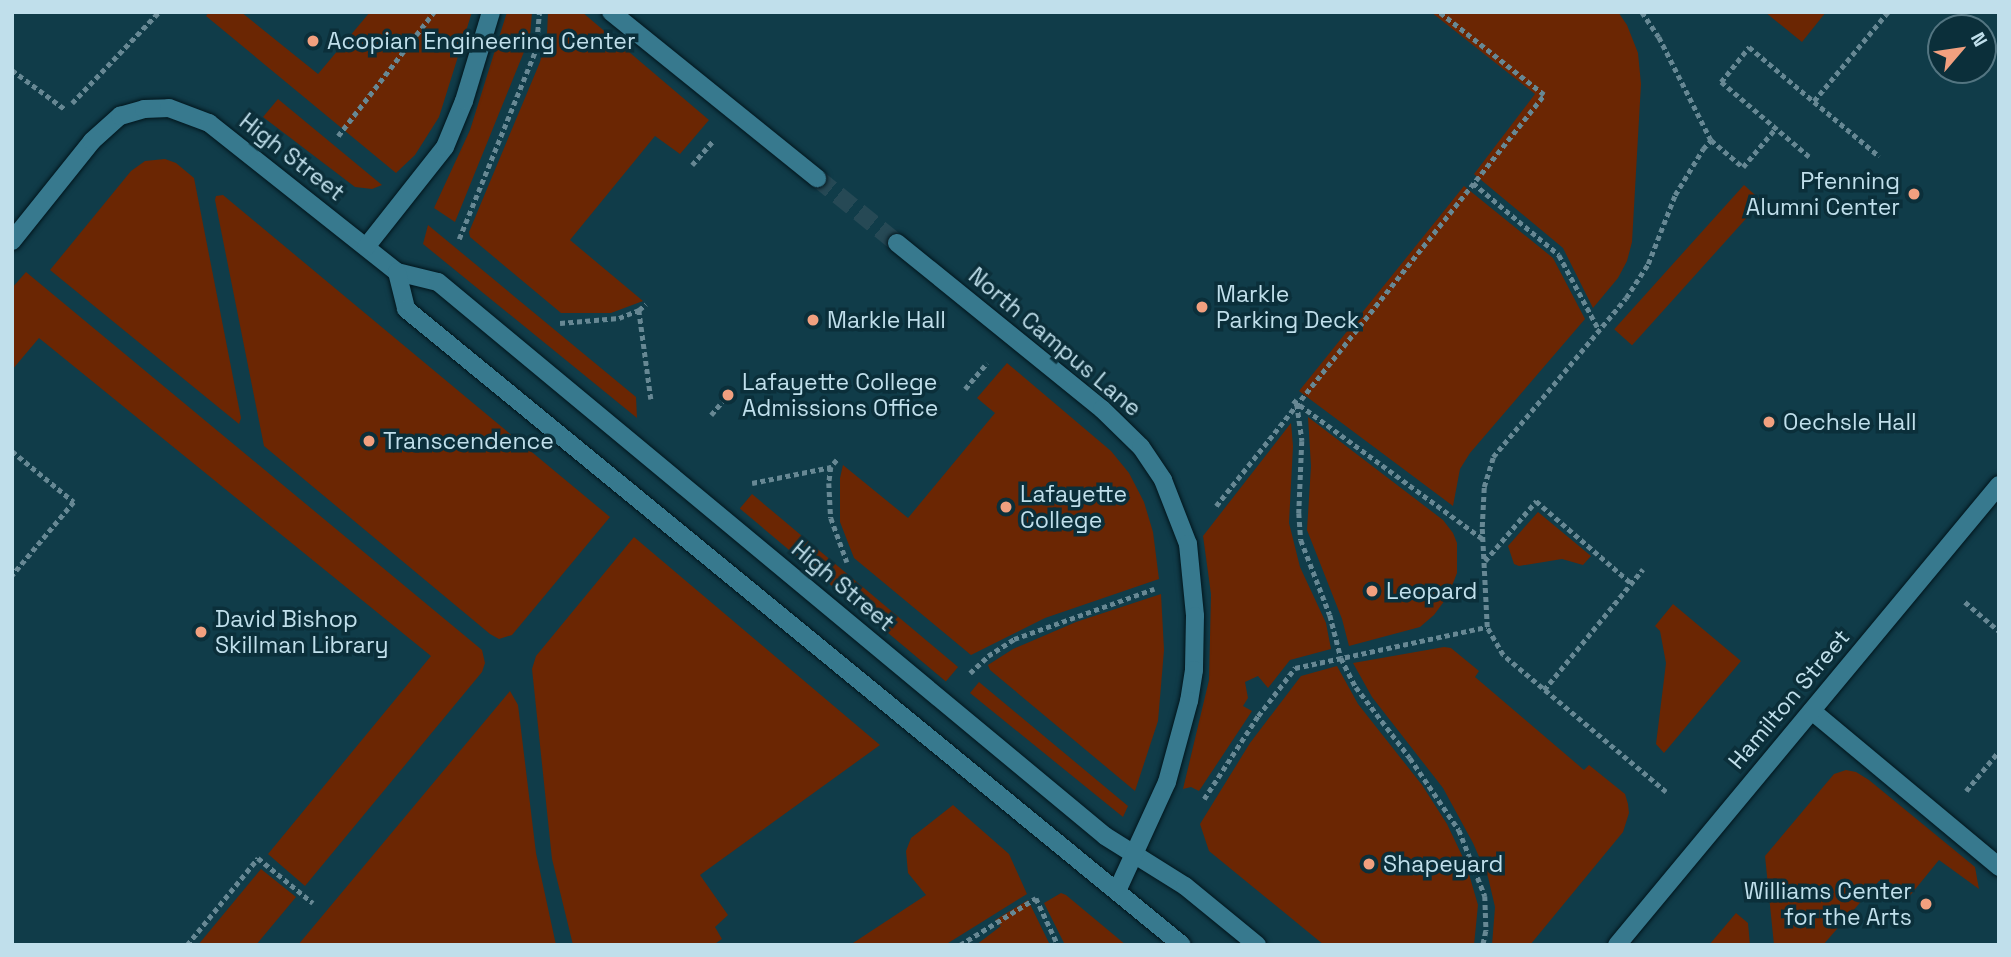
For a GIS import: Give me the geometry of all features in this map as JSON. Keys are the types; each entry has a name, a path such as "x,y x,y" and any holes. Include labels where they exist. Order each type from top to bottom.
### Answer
{"street":[{"path":"366,247 445,147 464,101 491,12"},
{"path":"611,12 817,178"},
{"name":"High Street","path":"12,241 104,128 120,116 144,109 169,108 209,123 397,272 438,282 1105,836 1185,886 1257,945"},
{"name":"North Campus Lane","path":"897,243 1102,409 1141,447 1163,480 1188,544 1195,616 1194,670 1180,742 1167,782 1117,891"},
{"path":"397,272 406,309 1182,945"},
{"name":"Hamilton Street","path":"1617,945 1999,485"},
{"path":"1812,711 1999,867"}],"path":[{"path":"12,69 64,111 159,12"},
{"path":"338,136 435,12"},
{"path":"459,239 536,49 539,12"},
{"path":"1208,516 1295,402 1544,95 1439,12"},
{"path":"1642,12 1659,37 1711,140 1743,167 1776,128"},
{"path":"1814,101 1888,12"},
{"path":"1809,157 1721,82 1749,47 1879,156"},
{"path":"12,77 18,75"},
{"path":"1666,792 1503,655 1487,627 1483,539 1484,487 1493,457 1600,330 1648,264 1675,195 1711,140"},
{"path":"1474,183 1559,255 1600,330"},
{"path":"560,323 603,321 639,310 646,304"},
{"path":"639,310 651,399"},
{"path":"711,415 728,395"},
{"path":"1295,402 1483,539"},
{"path":"1295,402 1302,441 1299,513 1301,540 1330,615 1341,658 1356,687 1410,758 1459,830 1485,896 1487,921 1483,945"},
{"path":"12,451 74,502 12,576"},
{"path":"752,483 831,467 837,460"},
{"path":"831,467 831,518 847,562"},
{"path":"1484,562 1536,501 1632,583"},
{"path":"1544,690 1643,569"},
{"path":"974,669 1005,645 1037,629 1148,590"},
{"path":"1965,602 1999,631"},
{"path":"1201,804 1258,716 1295,668 1487,627"},
{"path":"1942,820 1999,751"},
{"path":"187,945 258,858 313,903"},
{"path":"960,945 1036,898 1058,945"}],"shaded area":[{"name":"Lafayette College","path":"12,12 1999,12 1999,945 12,945"},
{"path":"209,12 241,12 318,74 370,12 472,12 439,117 415,155 396,173 206,16"},
{"path":"507,12 532,12 530,37 455,222 434,208 470,130"},
{"path":"548,12 582,12 709,120 680,154 655,136 570,240 643,301 611,313 561,313 470,237 469,232 540,62 547,34"},
{"path":"1431,12 1618,12 1627,25 1638,53 1641,84 1632,242 1627,261 1618,278 1593,308 1563,248 1474,174 1535,94"},
{"path":"1765,12 1826,12 1802,42"},
{"path":"278,99 382,185 372,189 355,187 263,117"},
{"path":"165,159 176,163 194,178 241,418 239,424 50,270 131,171 145,161"},
{"path":"1744,185 1762,201 1632,345 1614,329"},
{"path":"1464,186 1553,258 1585,319 1470,453 1460,469 1453,506 1299,391"},
{"path":"223,195 610,517 512,635 499,639 490,634 264,446 215,200 216,196"},
{"path":"428,225 636,397 637,418 423,244"},
{"path":"26,272 482,650 485,663 482,672 305,886 268,854 431,656 39,338 12,370 12,288"},
{"path":"1007,363 1111,451 1129,473 1144,502 1153,532 1159,579 1045,618 971,655 854,558 840,522 840,478 843,465 908,518 995,413 977,398"},
{"path":"1308,417 1443,520 1453,533 1457,543 1457,573 1448,596 1434,615 1420,627 1349,646 1342,619 1307,530 1311,466"},
{"path":"1291,423 1293,446 1289,523 1300,567 1326,623 1331,649 1290,660 1268,688 1258,676 1245,682 1248,698 1243,706 1252,711 1199,791 1191,787 1183,789 1209,680 1211,594 1203,536"},
{"path":"752,494 958,667 946,681 740,509"},
{"path":"1538,512 1591,556 1583,565 1562,559 1519,566 1514,564 1508,546"},
{"path":"634,537 880,745 700,875 728,915 715,927 722,939 713,945 573,945 552,859 532,669 536,656"},
{"path":"1161,594 1164,650 1158,721 1135,791 990,670 988,665 1013,649 1076,622"},
{"path":"1673,604 1741,661 1664,753 1656,744 1666,663 1660,631 1655,626"},
{"path":"1451,648 1479,671 1475,677 1584,770 1589,765 1625,794 1628,804 1629,813 1623,832 1530,945 1492,945 1495,907 1488,877 1473,843 1443,788 1372,697 1353,663"},
{"path":"1337,666 1358,704 1422,785 1447,824 1466,864 1478,905 1474,945 1324,945 1209,851 1200,824 1250,743 1301,676"},
{"path":"979,682 1128,806 1123,817 970,693"},
{"path":"510,691 518,705 536,853 556,945 298,945"},
{"path":"1846,770 1856,772 1869,780 1975,867 1979,889 1939,860 1908,898 1887,880 1879,881 1823,945 1774,945 1765,856 1834,774"},
{"path":"953,805 1009,854 1027,894 945,945 850,945 926,895 908,873 906,851 911,838"},
{"path":"261,869 296,897 256,945 198,945"},
{"path":"1061,893 1126,945 1065,945 1044,903"},
{"path":"1028,900 1050,945 976,945 1001,926 995,920"},
{"path":"1736,913 1748,923 1750,945 1709,945"}],"tunnel":[{"path":"817,178 897,243"}],"place":[{"name":"Acopian Engineering Center","path":"313,41"},
{"name":"Pfenning Alumni Center","path":"1914,194"},
{"name":"Markle Parking Deck","path":"1202,307"},
{"name":"Markle Hall","path":"813,320"},
{"name":"Lafayette College Admissions Office","path":"728,395"},
{"name":"Oechsle Hall","path":"1769,422"},
{"name":"Transcendence","path":"369,441"},
{"name":"Lafayette College","path":"1006,507"},
{"name":"Leopard","path":"1372,591"},
{"name":"David Bishop Skillman Library","path":"201,632"},
{"name":"Shapeyard","path":"1369,864"},
{"name":"Williams Center for the Arts","path":"1926,904"}]}
